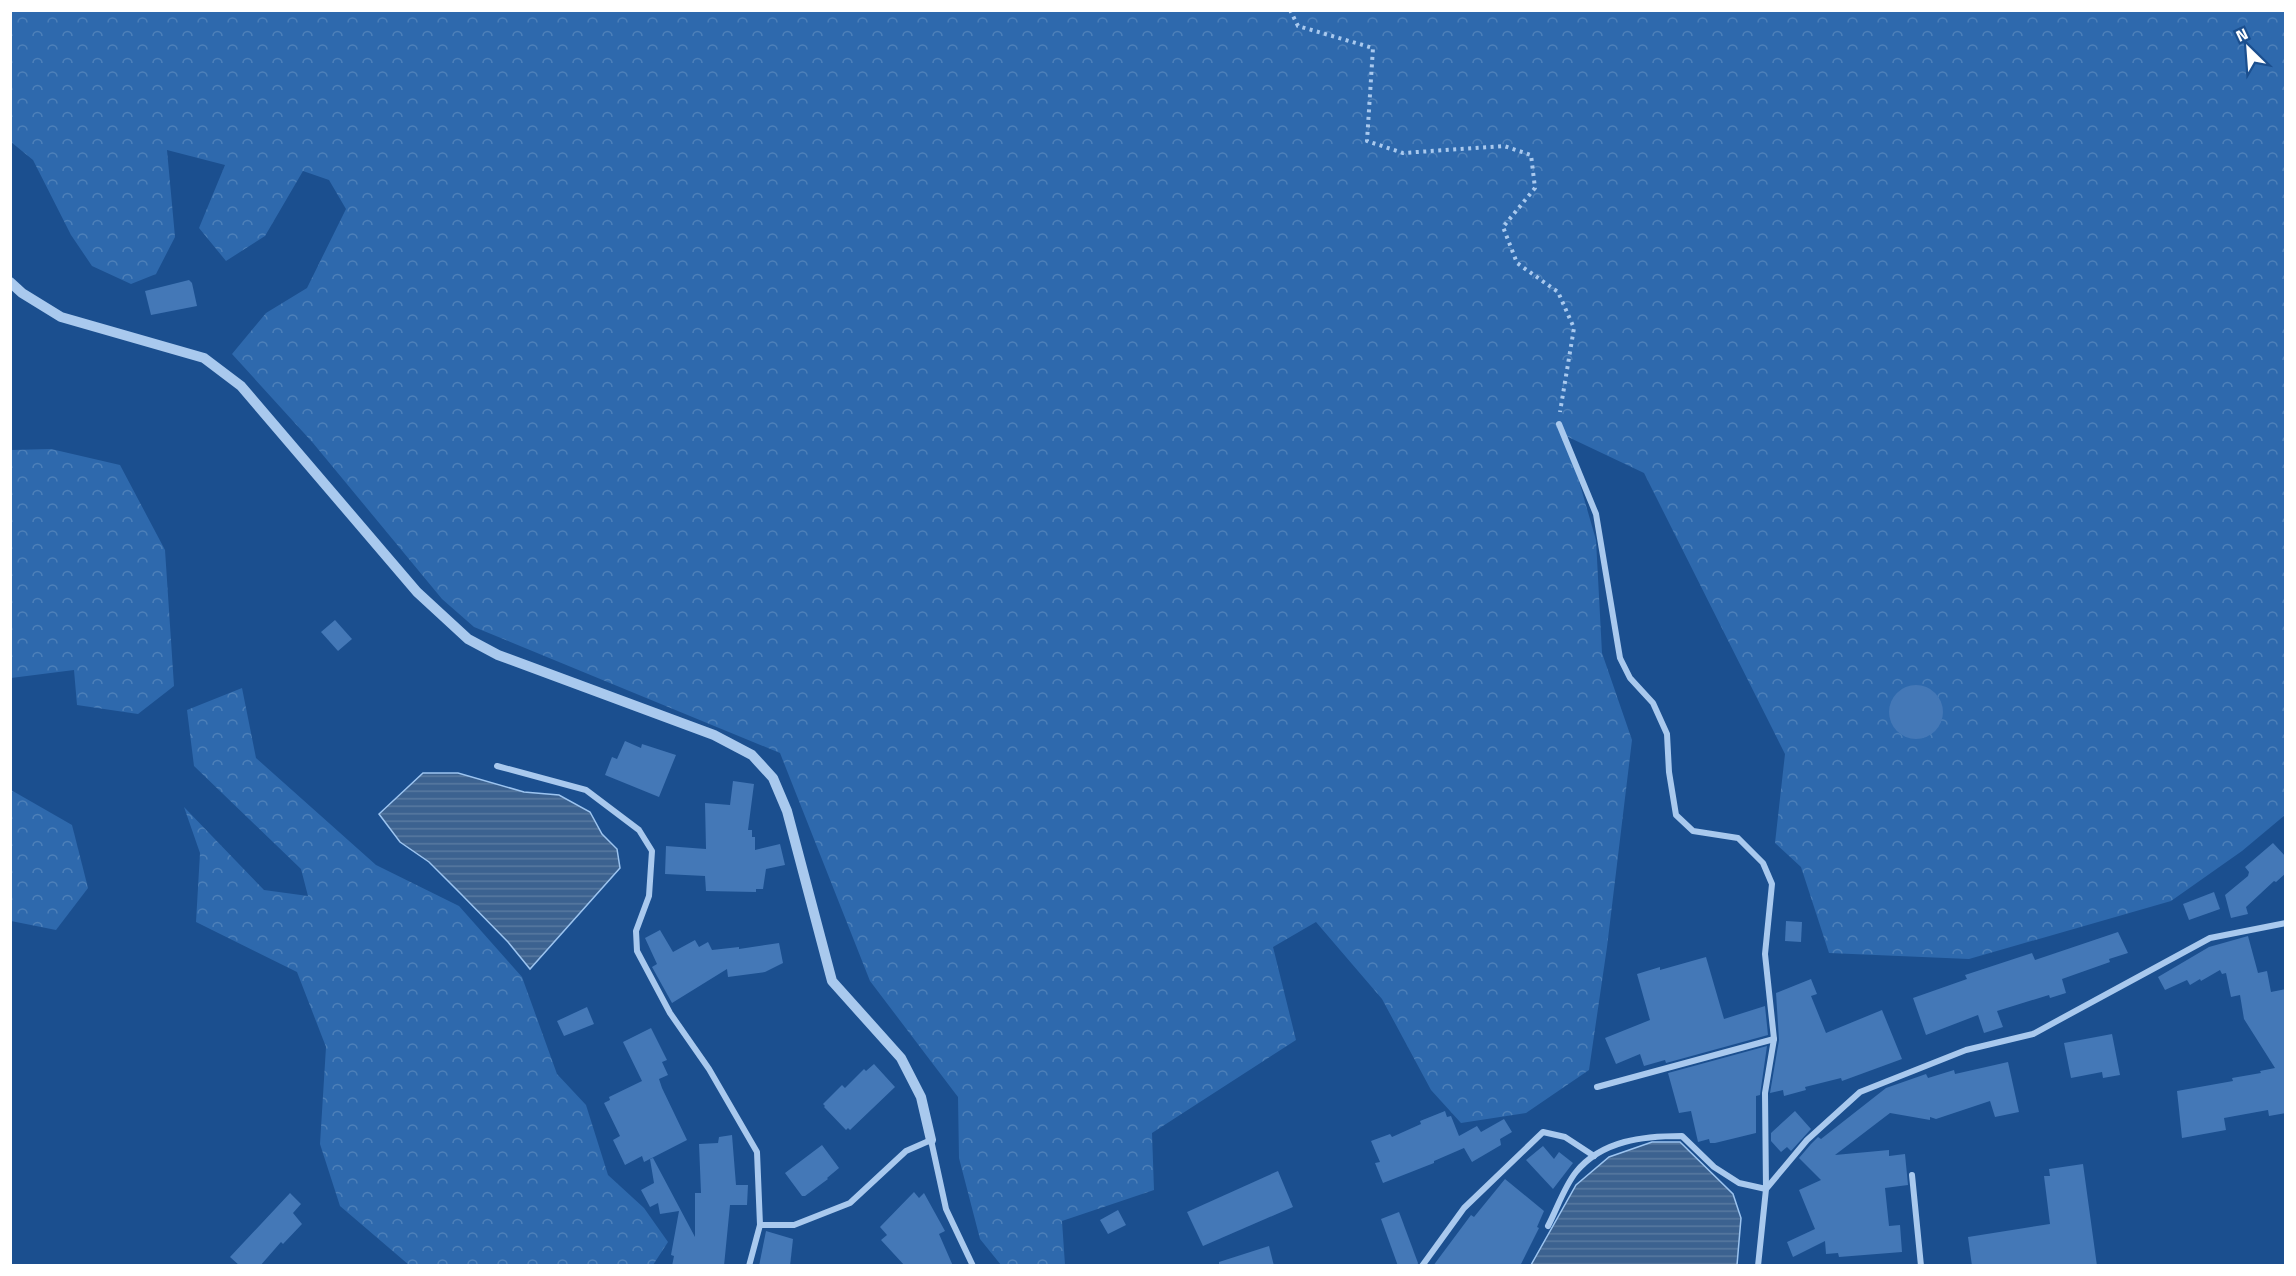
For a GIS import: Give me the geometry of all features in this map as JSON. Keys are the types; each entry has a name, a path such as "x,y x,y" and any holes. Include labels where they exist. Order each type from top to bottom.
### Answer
{"street":[{"path":"10,282 22,293 61,317 204,358 241,386 417,592 468,639 498,655 714,735 752,755 773,778 787,811 832,981 901,1058 921,1097 946,1209 973,1266"},
{"path":"1559,424 1596,514 1620,658 1630,678 1653,703 1667,734 1669,772 1676,815 1693,831 1738,838 1764,863 1772,884 1765,954 1774,1039 1766,1093 1766,1189 1758,1266"},
{"path":"497,766 586,790 639,830 652,851 649,896 636,931 637,951 670,1014 709,1069 757,1152 760,1225 749,1266"},
{"path":"1766,1189 1808,1140 1860,1092 1966,1050 2033,1034 2210,938 2286,923"},
{"path":"1596,1086 1774,1039"},
{"path":"1422,1266 1464,1208 1543,1132 1565,1137 1594,1156"},
{"path":"1548,1226 1576,1173 1594,1156 1622,1142 1649,1136 1682,1136 1714,1167 1730,1178 1739,1183 1766,1189"},
{"path":"760,1225 794,1225 850,1203 906,1151 931,1140"},
{"path":"1911,1175 1921,1266"}],"path":[{"path":"1290,10 1298,26 1373,48 1367,141 1403,153 1504,146 1531,155 1535,188 1503,227 1517,262 1558,292 1574,328 1559,424"}],"green space":[{"path":"10,11 2285,11 2285,815 2242,851 2171,901 1969,959 1829,953 1801,867 1775,843 1785,754 1644,473 1566,436 1596,540 1602,653 1632,740 1607,947 1589,1070 1526,1113 1461,1123 1431,1090 1382,999 1316,922 1273,947 1296,1040 1152,1133 1154,1190 1062,1221 1065,1265 1001,1265 980,1239 959,1158 958,1097 870,981 780,753 474,627 442,599 313,443 232,354 266,313 307,288 346,209 329,180 303,171 265,236 226,261 199,228 225,165 167,150 175,237 156,274 131,284 92,266 71,235 33,160 11,142"},
{"path":"51,449 120,465 165,550 174,686 138,714 77,705 74,670 11,678 11,450"},
{"path":"242,688 256,758 376,865 459,906 522,977 557,1074 586,1105 608,1175 644,1208 668,1242 653,1265 409,1265 340,1206 320,1144 326,1047 297,972 196,922 200,853 184,807 264,890 308,896 301,869 194,766 187,710"},
{"path":"11,790 72,825 88,888 56,930 11,921"}],"shaded area":[{"path":"423,773 458,773 524,792 559,795 590,812 602,834 617,849 620,868 530,969 508,942 429,862 400,842 379,814"},
{"path":"1652,1142 1680,1142 1733,1194 1741,1218 1737,1265 1531,1265 1576,1185 1609,1157"}],"building":[{"path":"189,280 192,283 197,306 151,315 145,291"},
{"path":"335,620 352,639 338,651 321,632"},
{"path":"1911,685 1921,685 1931,689 1939,697 1943,712 1939,727 1931,735 1921,739 1911,739 1901,735 1893,727 1889,717 1889,707 1893,697 1901,689"},
{"path":"625,741 641,748 642,744 676,755 659,797 605,775 612,757 617,759"},
{"path":"733,781 754,784 748,830 752,830 752,837 755,837 755,850 780,844 785,865 766,869 763,889 756,889 756,892 706,891 705,876 665,874 666,846 706,849 705,803 730,805"},
{"path":"2273,843 2286,857 2286,873 2246,907 2248,914 2231,918 2225,895 2248,876 2249,872 2245,867"},
{"path":"2214,892 2220,909 2189,920 2183,904"},
{"path":"1786,921 1802,922 1801,942 1785,941"},
{"path":"660,930 673,952 695,940 699,947 708,942 712,950 739,947 739,949 779,943 783,963 765,972 728,977 727,969 672,1003 652,967 657,964 645,938"},
{"path":"2118,932 2128,953 2062,979 2066,993 2050,998 2049,995 1997,1011 2003,1027 1984,1033 1978,1015 1926,1035 1913,998 1967,979 1965,975 2032,953 2035,960"},
{"path":"2248,936 2258,973 2267,971 2271,992 2286,989 2286,1113 2269,1116 2268,1110 2224,1118 2226,1130 2182,1138 2177,1091 2233,1081 2232,1078 2275,1068 2244,1019 2240,995 2231,997 2226,973 2222,974 2220,970 2190,985 2187,980 2165,990 2158,977 2209,947"},
{"path":"1706,957 1724,1019 1765,1006 1768,1035 1666,1063 1665,1060 1644,1066 1640,1054 1616,1064 1605,1038 1650,1020 1637,974"},
{"path":"1811,979 1817,994 1811,996 1826,1033 1882,1010 1902,1059 1842,1081 1841,1078 1805,1087 1806,1090 1784,1096 1783,1090 1770,1093 1779,1040 1776,993"},
{"path":"587,1007 594,1024 564,1036 557,1021"},
{"path":"651,1028 667,1060 662,1062 668,1075 659,1079 687,1140 644,1162 642,1156 625,1165 613,1140 620,1136 604,1103 610,1100 609,1097 642,1081 623,1042"},
{"path":"2112,1034 2120,1075 2103,1078 2102,1072 2071,1078 2064,1043"},
{"path":"1767,1046 1760,1095 1756,1096 1756,1133 1715,1143 1710,1143 1709,1139 1698,1142 1691,1111 1679,1113 1668,1073"},
{"path":"2008,1062 2019,1112 1995,1117 1990,1101 1936,1119 1930,1117 1930,1120 1890,1113 1835,1155 1889,1150 1889,1156 1905,1154 1908,1185 1885,1188 1889,1226 1900,1225 1902,1252 1839,1257 1838,1253 1826,1254 1825,1241 1793,1257 1787,1242 1815,1229 1799,1190 1821,1180 1799,1158 1818,1137 1821,1139 1886,1088 1926,1074 1928,1078 1954,1070 1955,1074"},
{"path":"874,1064 895,1087 850,1130 848,1128 846,1130 823,1104 842,1085 845,1088 864,1069 866,1071"},
{"path":"1445,1111 1447,1117 1451,1116 1459,1136 1477,1126 1481,1132 1504,1119 1512,1132 1500,1139 1501,1145 1472,1162 1464,1148 1434,1163 1383,1183 1375,1163 1380,1162 1371,1141 1390,1134 1392,1137 1421,1124 1420,1121"},
{"path":"1795,1111 1811,1129 1791,1151 1787,1147 1781,1152 1771,1141 1771,1133"},
{"path":"732,1135 736,1185 748,1185 747,1205 730,1205 724,1266 672,1266 674,1256 671,1255 679,1211 660,1214 658,1203 650,1207 641,1190 654,1183 650,1159 653,1158 695,1237 695,1193 701,1193 699,1144 718,1143 719,1137"},
{"path":"822,1145 839,1168 828,1179 802,1196 785,1173"},
{"path":"1543,1146 1554,1159 1559,1152 1573,1163 1553,1189 1526,1160"},
{"path":"2083,1164 2097,1266 1972,1266 1968,1237 2050,1224 2044,1176 2050,1176 2049,1169"},
{"path":"1278,1171 1293,1207 1203,1246 1187,1212"},
{"path":"1505,1179 1544,1211 1537,1227 1539,1228 1520,1266 1433,1266 1471,1215 1474,1217"},
{"path":"914,1192 919,1198 924,1193 945,1231 939,1234 953,1266 905,1266 881,1240 887,1235 880,1227"},
{"path":"290,1193 301,1204 293,1213 302,1224 283,1244 281,1242 260,1266 240,1266 230,1257"},
{"path":"1118,1210 1126,1225 1108,1234 1100,1220"},
{"path":"1399,1212 1418,1263 1417,1266 1398,1266 1381,1219"},
{"path":"766,1231 793,1239 790,1266 759,1266"},
{"path":"1269,1246 1274,1266 1219,1266 1219,1262"}]}
